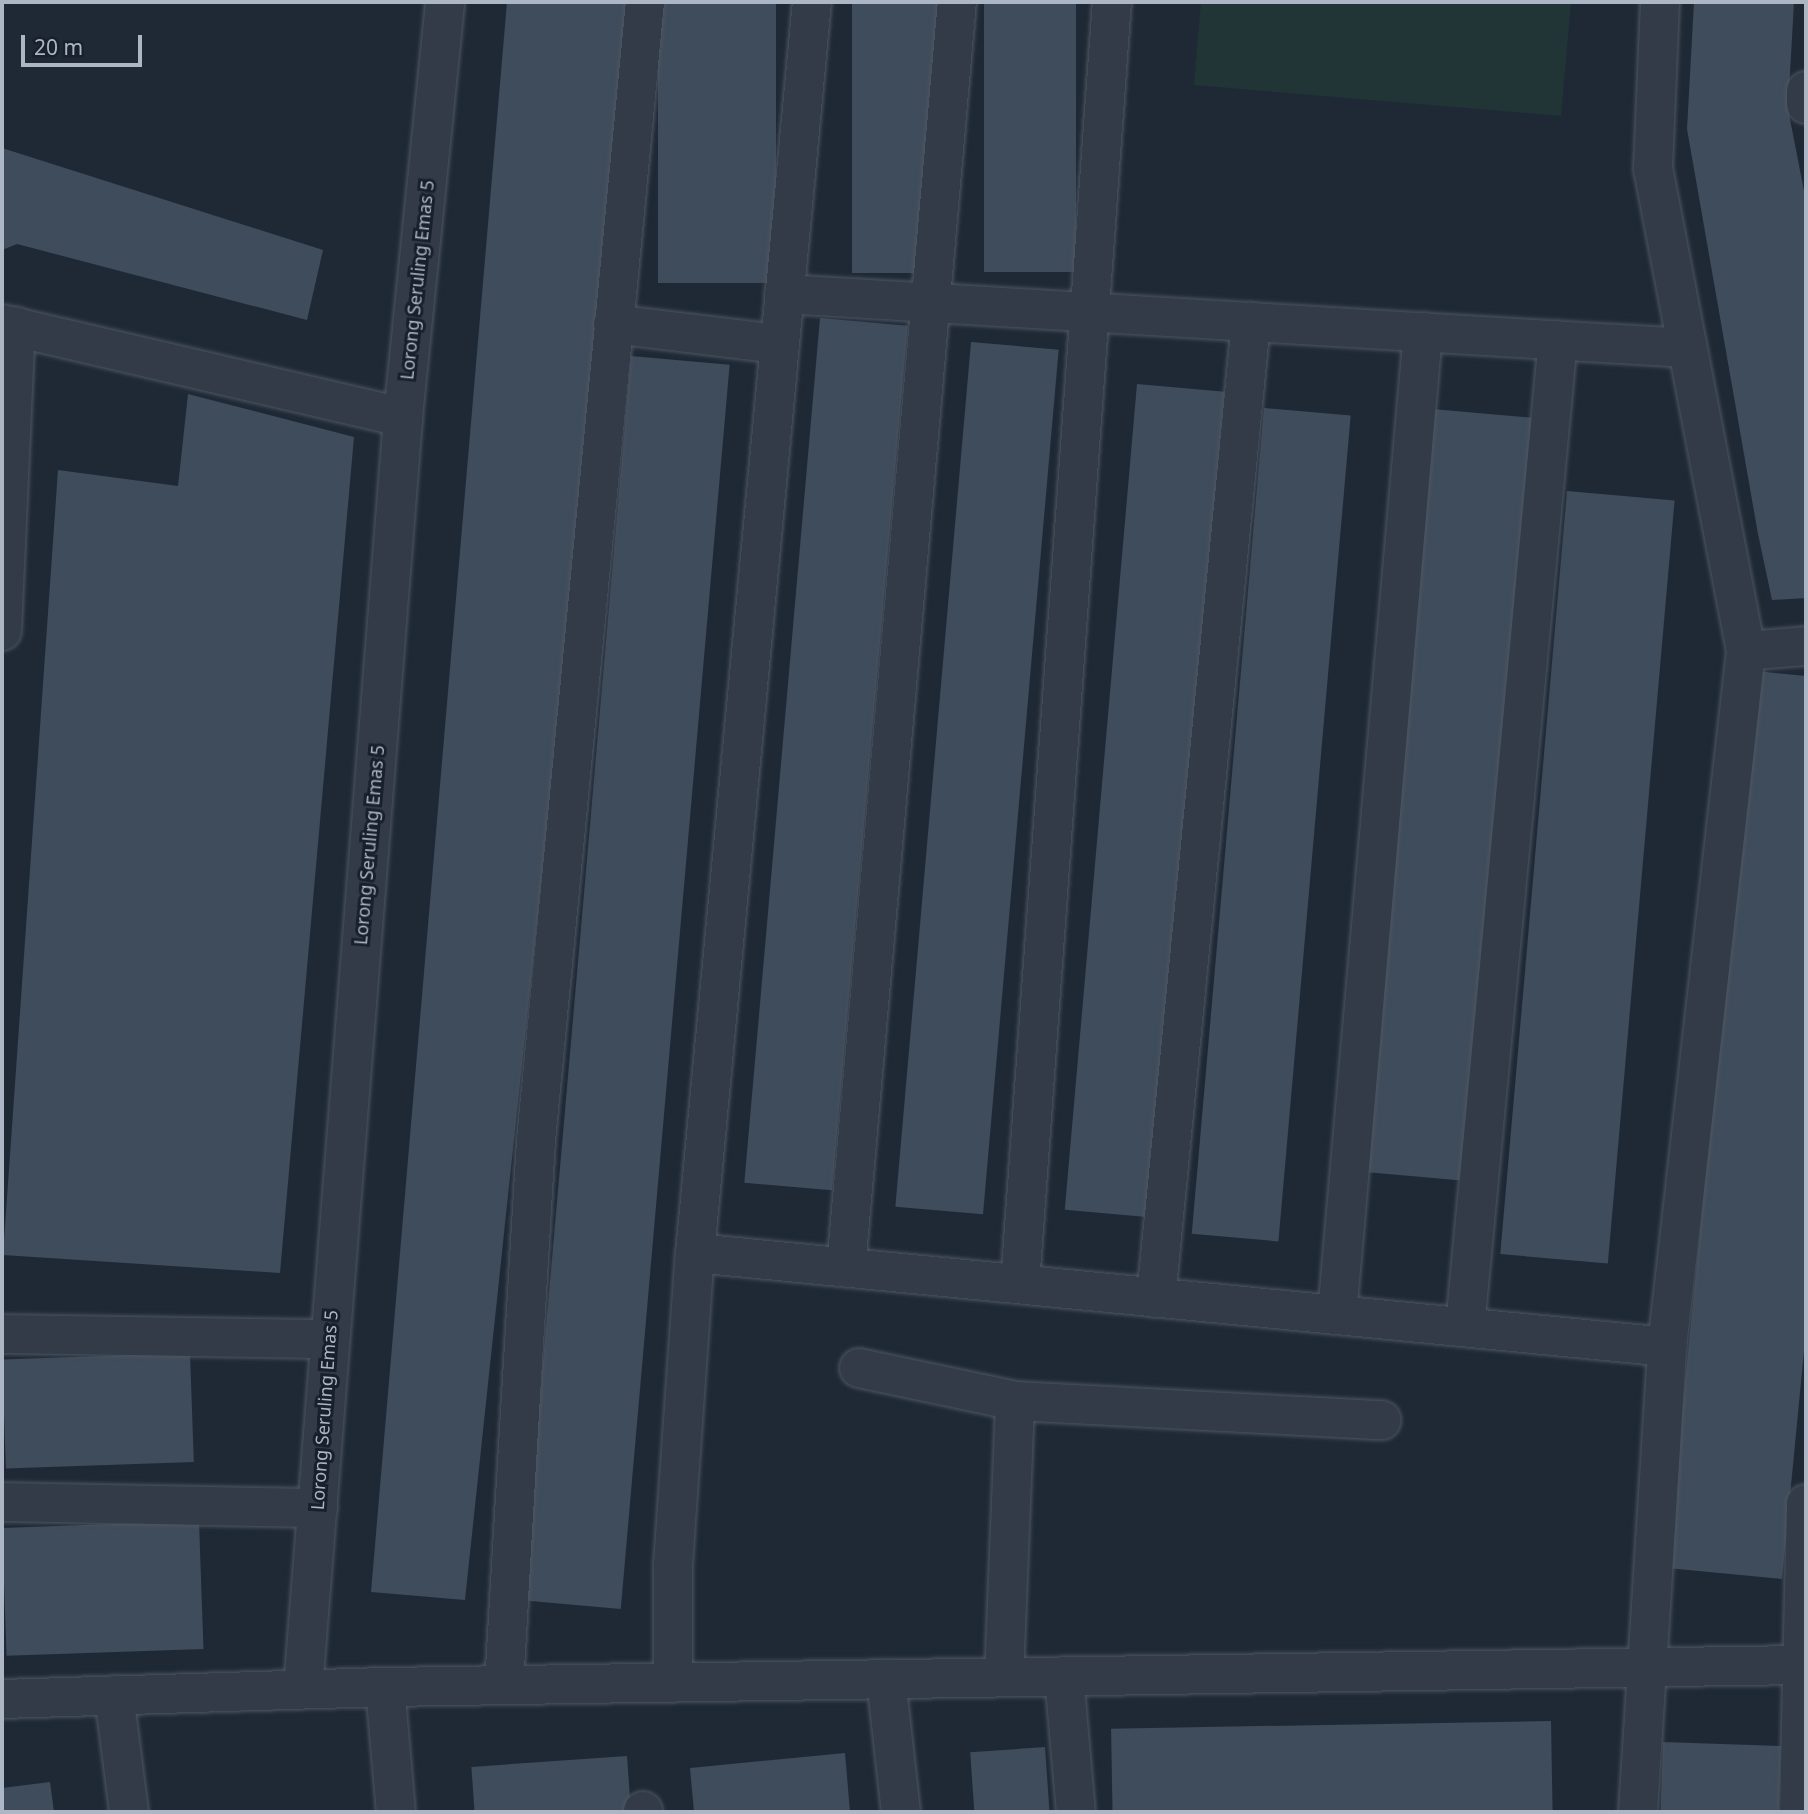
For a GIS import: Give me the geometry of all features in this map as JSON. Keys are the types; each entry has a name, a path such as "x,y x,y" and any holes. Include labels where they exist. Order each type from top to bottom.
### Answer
{"street":[{"name":"Lorong Seruling Emas 5","path":"303,1689 328,1339 403,417 445,2"},
{"path":"504,1685 536,1139 645,2"},
{"path":"673,1682 673,1565 695,1252 812,2"},
{"path":"846,1267 957,2"},
{"path":"1020,1284 1112,2"},
{"path":"1638,1812 1667,1347 1746,651 1653,169 1660,2"},
{"path":"1806,91 1806,104"},
{"path":"784,294 1686,348"},
{"path":"1156,1298 1251,322"},
{"path":"613,324 779,344"},
{"path":"2,631 9,325 403,417"},
{"path":"1336,1315 1423,332"},
{"path":"1465,1327 1558,340"},
{"path":"1746,651 1806,646"},
{"path":"695,1252 1667,1347"},
{"path":"2,1334 328,1339"},
{"path":"859,1368 1015,1401 1382,1420"},
{"path":"1004,1677 1015,1401"},
{"path":"2,1502 318,1508"},
{"path":"1799,1812 1806,1504"},
{"path":"2,1699 384,1687 1804,1665"},
{"path":"1064,1676 1076,1812"},
{"path":"886,1679 901,1812"},
{"path":"384,1687 396,1812"},
{"path":"114,1695 129,1812"}],"green space":[{"path":"1201,2 1571,2 1561,116 1194,85"}],"building":[{"path":"507,2 635,2 465,1600 371,1592"},
{"path":"658,2 776,2 776,283 658,283"},
{"path":"852,2 943,2 943,273 852,273"},
{"path":"984,2 1076,2 1076,272 984,272"},
{"path":"1694,2 1794,2 1788,109 1806,201 1806,598 1772,600 1758,534 1687,129"},
{"path":"2,148 323,250 307,320 17,244 2,250"},
{"path":"820,318 908,326 832,1190 744,1183"},
{"path":"971,342 1059,350 983,1214 895,1207"},
{"path":"631,356 730,365 621,1609 522,1600"},
{"path":"1137,384 1225,392 1152,1218 1065,1210"},
{"path":"188,394 354,437 280,1273 3,1255 58,470 178,486"},
{"path":"1264,408 1351,416 1278,1241 1192,1234"},
{"path":"1432,409 1540,418 1473,1181 1365,1172"},
{"path":"1567,491 1675,500 1608,1263 1500,1254"},
{"path":"1755,671 1806,676 1806,1330 1782,1579 1667,1568"},
{"path":"190,1353 194,1462 6,1468 2,1360"},
{"path":"199,1521 203,1649 7,1656 2,1528"},
{"path":"1551,1721 1553,1812 1113,1812 1111,1729"},
{"path":"1663,1742 1781,1746 1779,1812 1661,1812"},
{"path":"1045,1747 1050,1812 974,1812 970,1752"},
{"path":"845,1753 850,1812 694,1812 690,1768"},
{"path":"627,1756 631,1812 475,1812 471,1767"},
{"path":"50,1782 54,1812 2,1812 2,1788"}]}
